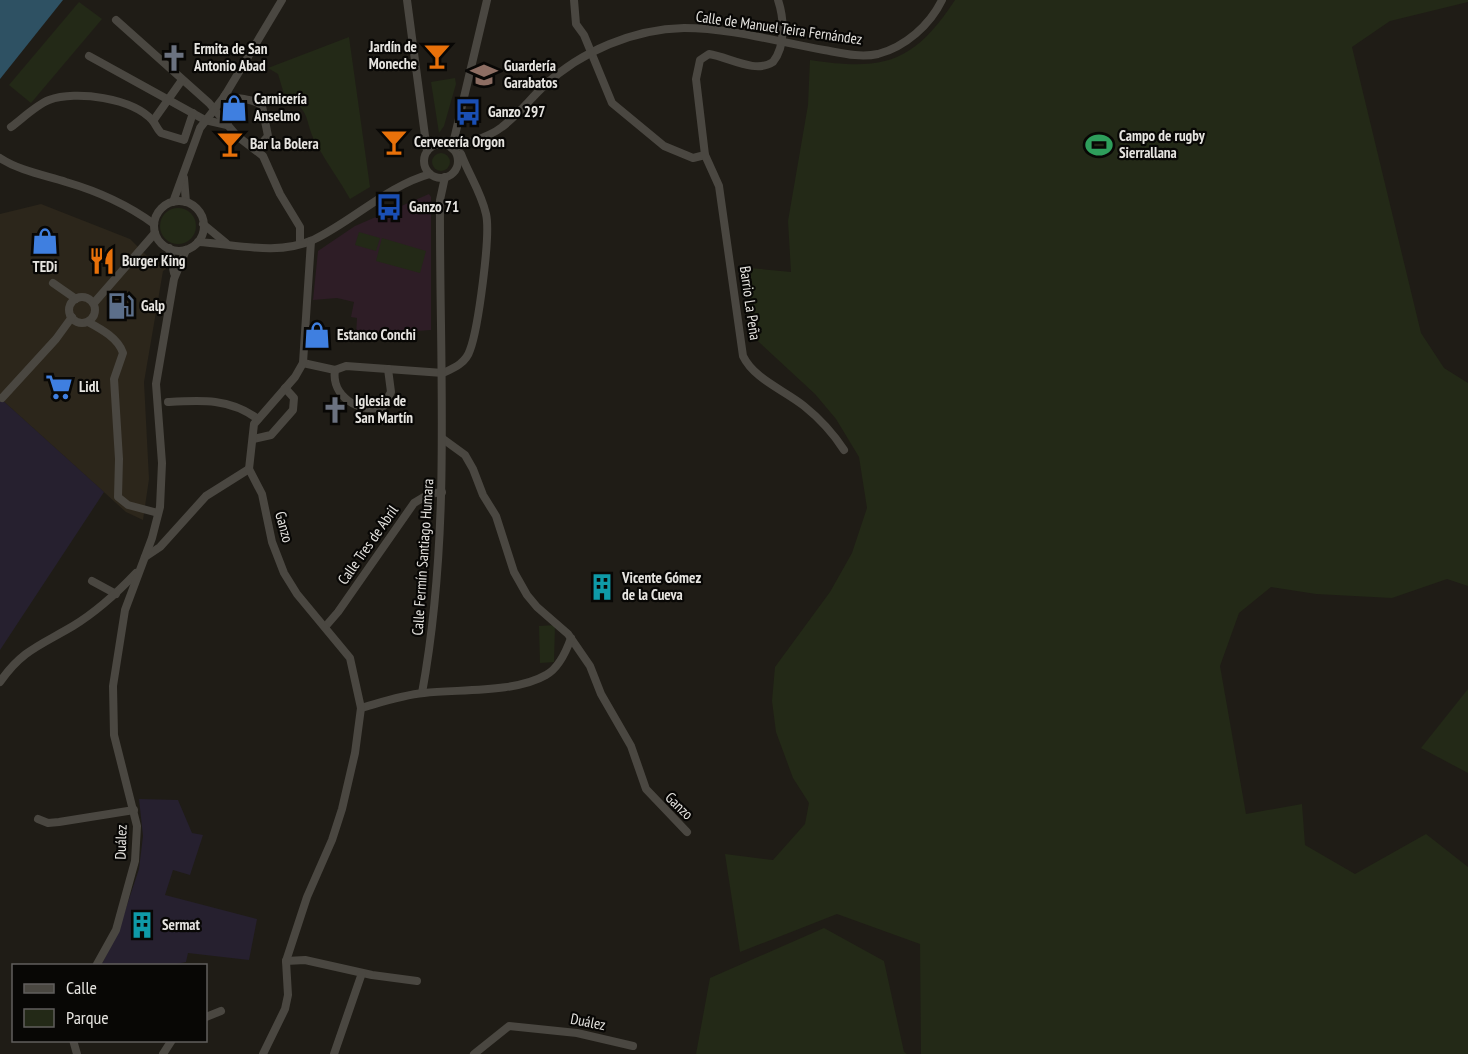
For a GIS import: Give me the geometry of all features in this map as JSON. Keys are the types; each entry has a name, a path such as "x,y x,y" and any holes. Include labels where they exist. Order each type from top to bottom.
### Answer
{"street":[{"path":"173,202 205,120 224,96 282,0"},
{"path":"303,363 335,370 346,366 443,373 457,367 470,351 484,271 488,228 479,191 447,150 425,134 407,0"},
{"path":"174,279 186,250 198,242 253,249 311,241 414,178 424,166 447,150 456,128 487,0"},
{"path":"574,0 576,24 584,35 612,103 664,146 693,158 705,155"},
{"path":"778,0 782,25 781,43"},
{"name":"Calle de Manuel Teira Fernández","path":"447,150 476,141 503,127 545,85 580,58 622,39 684,28 717,30 849,54 876,54 903,43 921,29 942,0"},
{"path":"116,20 182,80 216,107 228,125 262,156 280,194 300,227 296,244"},
{"name":"Barrio La Peña","path":"781,43 777,57 762,67 709,54 700,60 696,79 705,155 719,186 743,356 756,372 804,406 831,432 844,450"},
{"path":"89,56 205,120 228,125"},
{"path":"153,121 182,80"},
{"path":"11,127 47,100 74,94 95,96 120,103 153,121 160,133 184,140 193,113"},
{"path":"224,96 228,125"},
{"path":"224,96 254,100 262,106 268,136 256,150"},
{"path":"216,107 227,111"},
{"path":"414,178 445,177 456,168 447,150 459,112"},
{"path":"456,128 476,141"},
{"path":"0,158 25,171 68,182 132,208 158,212"},
{"path":"424,166 432,176"},
{"path":"184,175 186,202"},
{"name":"Calle Fermín Santiago Humara","path":"432,176 440,200"},
{"name":"Calle Fermín Santiago Humara","path":"422,693 438,591 443,373 440,200 445,177"},
{"path":"103,330 95,314 94,303 140,252 154,228 158,212 173,202 186,202 200,212 203,224 198,242"},
{"path":"132,208 154,228 174,263 174,279 156,384 162,470 158,513 145,557 125,610 113,686 114,735 134,810"},
{"path":"203,224 226,244"},
{"path":"145,557 160,547 206,496 249,469 254,424 303,363 311,241"},
{"path":"296,244 309,259"},
{"path":"140,252 166,247 186,250"},
{"path":"73,302 111,282"},
{"path":"55,285 73,302 80,320 103,330 118,343 123,353 114,380 119,459 118,497 128,505 158,513"},
{"path":"86,297 94,303"},
{"path":"2,398 56,339 80,320 95,314"},
{"path":"335,370 334,384 341,394 355,405 372,408 383,407 390,397 388,369"},
{"path":"252,439 271,435 293,410 294,398 285,388"},
{"path":"168,402 217,401 239,406 258,419"},
{"path":"361,708 422,693 486,690 536,680 547,675 559,663 571,638 527,595 514,572 495,516 483,495 474,470 465,454 442,439"},
{"name":"Ganzo","path":"249,469 262,494 272,542 284,573 297,594 350,658 361,708 350,776 332,840 307,897 286,961"},
{"name":"Calle Tres de Abril","path":"325,627 338,612 414,503 429,494 442,492"},
{"path":"0,682 21,655 74,626 113,596 140,569"},
{"path":"92,581 113,596 125,610"},
{"name":"Ganzo","path":"571,638 590,666 601,694 631,746 646,789 687,832"},
{"name":"Duález","path":"38,819 48,823 59,822 134,810 137,835 130,883 116,930 97,964"},
{"path":"263,1054 285,1010 288,994 286,961 305,960 362,973 417,981"},
{"path":"334,1054 362,973"},
{"path":"207,1017 221,1011"},
{"name":"Duález","path":"474,1054 509,1026 568,1032 633,1046"}],"shaded area":[{"path":"429,194 431,197 431,330 356,335 357,318 351,317 354,302 337,298 313,300 318,251 355,226"},
{"path":"41,204 130,239 148,257 155,256 164,261 166,269 163,271 144,382 149,479 143,520 126,512 0,398 0,214"},
{"path":"0,398 104,492 0,650"},
{"path":"139,799 178,800 192,833 203,835 190,875 173,870 165,895 257,919 249,960 188,953 186,962 176,964 102,964 119,929 139,869 143,836"}],"green space":[{"path":"955,0 1468,0 1468,2 1390,21 1352,47 1421,333 1444,368 1468,383 1468,586 1447,579 1392,598 1316,594 1271,587 1239,613 1220,666 1246,814 1302,804 1305,845 1355,874 1426,834 1468,867 1468,1054 921,1054 920,944 837,914 740,952 725,854 773,860 805,824 809,803 793,778 776,732 772,701 775,667 830,592 852,553 867,508 859,457 836,419 815,394 748,332 750,268 791,272 788,221 808,105 810,60 858,64 877,63 894,58 910,50 925,38"},
{"path":"79,2 102,19 31,103 9,85"},
{"path":"349,37 370,187 350,199 313,138 304,112 284,94 278,74 268,68"},
{"path":"455,78 456,84 444,126 439,133 431,82"},
{"path":"441,153 449,158 450,162 445,170 441,171 433,166 432,162 437,154"},
{"path":"178,208 191,213 196,226 191,239 178,244 165,239 160,226 165,213"},
{"path":"359,232 380,238 376,251 355,245"},
{"path":"382,238 426,251 420,273 376,261"},
{"path":"555,625 554,662 540,663 539,626"},
{"path":"1468,689 1468,773 1421,748"},
{"path":"824,928 884,961 904,1052 907,1054 696,1054 710,978"}],"water":[{"path":"0,0 63,0 0,79"}],"place":[{"name":"Jardín de Moneche","path":"437,56"},
{"name":"Ermita de San Antonio Abad","path":"174,58"},
{"name":"Guardería Garabatos","path":"484,75"},
{"name":"Carnicería Anselmo","path":"234,108"},
{"name":"Ganzo 297","path":"468,112"},
{"name":"Cervecería Orgon","path":"394,142"},
{"name":"Bar la Bolera","path":"230,144"},
{"name":"Campo de rugby Sierrallana","path":"1099,145"},
{"name":"Ganzo 71","path":"389,207"},
{"name":"TEDi","path":"45,241"},
{"name":"Burger King","path":"102,261"},
{"name":"Galp","path":"121,306"},
{"name":"Estanco Conchi","path":"317,335"},
{"name":"Lidl","path":"59,387"},
{"name":"Iglesia de San Martín","path":"335,410"},
{"name":"Vicente Gómez de la Cueva","path":"602,587"},
{"name":"Sermat","path":"142,925"}]}
